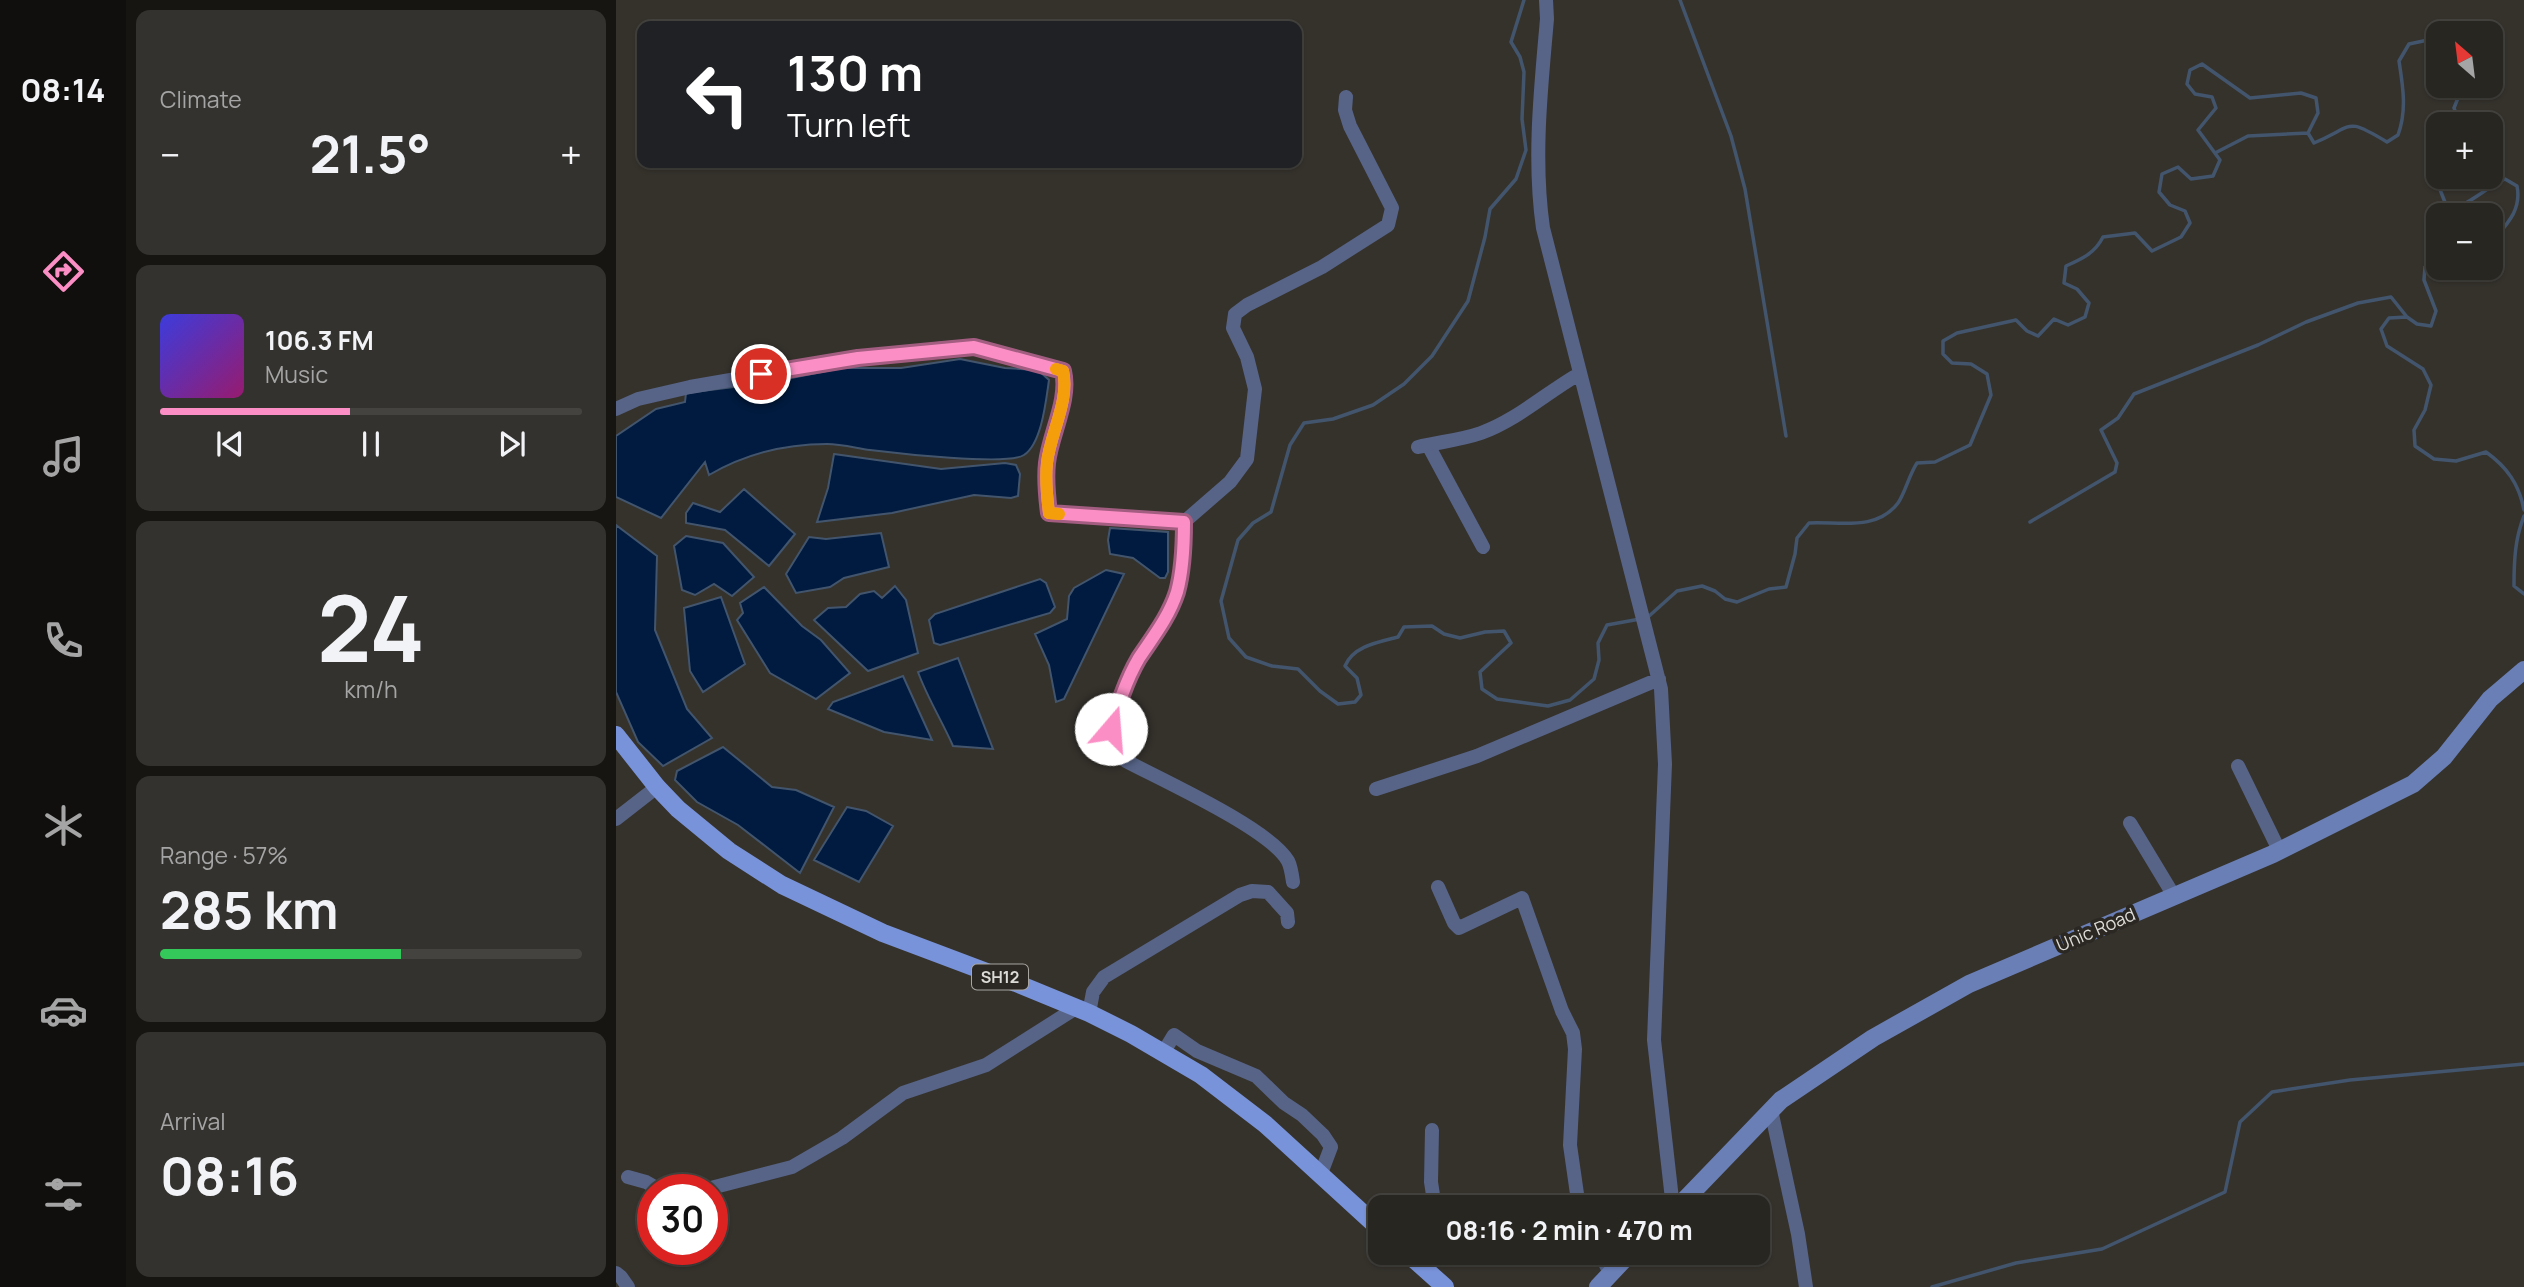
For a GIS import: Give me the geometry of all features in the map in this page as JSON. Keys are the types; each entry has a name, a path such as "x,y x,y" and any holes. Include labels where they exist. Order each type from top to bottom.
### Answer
{"main road":[{"name":"Unic Road","path":"1688,1195 1781,1100 1873,1038 1969,984 2279,850 2413,784 2444,757 2490,699 2524,670"},
{"name":"SH12","path":"616,735 678,809 729,851 782,885 883,933 1082,1010 1163,1053 1201,1075 1265,1125 1368,1218"},
{"path":"1424,1265 1445,1287"},
{"path":"1604,1280 1618,1265"}],"street":[{"path":"1546,0 1539,199 1543,228 1661,689 1665,764 1654,1040 1673,1195"},
{"path":"616,409 638,399 702,384 858,358 974,347 1063,371 1065,378 1061,404 1047,463 1049,513 1184,522 1230,482 1247,459 1255,389 1247,357 1233,328 1235,314 1247,304 1322,267 1388,225 1392,208 1350,126 1345,110 1346,97"},
{"path":"1483,547 1423,446 1483,432 1527,410 1551,390 1579,374"},
{"path":"1184,522 1184,545 1177,592 1168,613 1138,660 1124,691 1111,729 1111,742 1126,761 1251,828 1280,851 1288,861 1293,882"},
{"path":"1376,789 1477,756 1659,679"},
{"path":"2238,766 2279,850"},
{"path":"616,819 657,787"},
{"path":"2130,823 2174,896"},
{"path":"1438,887 1454,923 1459,928 1522,898 1562,1011 1573,1033 1575,1049 1570,1145 1577,1195"},
{"path":"728,1184 792,1167 842,1138 903,1093 986,1065 1082,1010 1104,977 1240,895 1252,891 1268,892 1287,913 1288,922"},
{"path":"1163,1053 1174,1035 1197,1051 1256,1076 1284,1103 1302,1115 1323,1135 1331,1147 1320,1176"},
{"path":"1771,1110 1798,1234 1806,1287"},
{"path":"1432,1130 1433,1195"},
{"path":"628,1177 637,1180"},
{"path":"616,1273 628,1287"}],"water":[{"path":"960,359 1005,368 1038,370 1049,380 1039,431 1024,455 997,459 950,458 832,444 811,444 751,456 709,475 705,462 661,518 616,497 616,436 656,409 685,402 686,393 766,383 842,368 901,368"},
{"path":"834,454 941,469 1005,463 1016,465 1020,474 1018,496 1011,498 974,495 892,513 817,522 828,488"},
{"path":"744,489 795,534 769,566 725,530 686,523 686,513 693,503 720,512"},
{"path":"616,525 657,556 655,630 687,709 712,738 663,766 638,742 616,692"},
{"path":"1110,528 1168,532 1168,572 1165,578 1160,578 1133,558 1110,554"},
{"path":"881,533 889,567 844,578 830,587 796,593 786,574 809,537 826,539"},
{"path":"686,536 723,543 754,577 732,596 714,584 695,595 682,590 674,546"},
{"path":"1106,570 1124,574 1064,699 1056,702 1049,665 1035,634 1067,619 1069,596 1074,588"},
{"path":"1040,579 1046,583 1055,607 1050,613 940,645 934,643 929,620 935,614"},
{"path":"895,586 906,600 918,653 868,671 814,620 828,608 846,607 860,594 874,591 882,598"},
{"path":"764,587 802,626 821,640 850,673 816,699 770,673 737,620 743,613 740,603"},
{"path":"721,597 745,664 703,692 690,671 684,608"},
{"path":"958,658 993,749 953,746 918,672"},
{"path":"903,676 932,740 884,732 828,709 833,702"},
{"path":"723,747 772,787 796,790 834,807 800,873 738,825 697,802 675,780 677,771"},
{"path":"847,807 866,811 893,826 859,882 814,860"}],"waterway":[{"path":"1524,0 1511,42 1520,57 1524,72 1522,119 1526,150 1516,179 1490,209 1468,301 1432,356 1404,384 1373,405 1333,419 1304,423 1290,445 1271,512 1253,523 1238,540 1221,601 1229,638 1246,657 1272,666 1298,669 1338,704 1355,702 1361,695 1357,678 1345,666 1360,649 1398,637 1404,627 1432,626 1444,634 1460,638 1504,631 1511,643 1480,672 1482,689 1497,699 1548,706 1570,700 1594,679 1599,660 1598,643 1607,625 1640,619"},
{"path":"1680,0 1731,136 1745,189 1786,436"},
{"path":"1648,617 1677,591 1702,586 1725,599 1737,602 1769,589 1786,587 1797,538 1809,523 1856,523 1879,518 1898,503 1917,463 1935,462 1970,445 1991,395 1987,374 1971,364 1952,363 1943,354 1943,341 1957,333 2016,320 2027,331 2038,336 2054,319 2068,325 2085,317 2089,303 2077,289 2064,283 2066,266 2092,251 2103,237 2135,233 2152,251 2181,237 2190,223 2185,211 2170,205 2159,192 2162,174 2178,167 2191,179 2213,176 2220,160 2198,130 2216,108 2212,97 2195,94 2187,84 2190,70 2202,64 2250,98 2301,93 2316,98 2318,113 2308,133 2314,143 2350,126 2363,129 2387,142 2398,135 2403,117 2399,61 2409,44 2426,40"},
{"path":"2456,112 2454,108 2458,98"},
{"path":"2215,153 2248,136 2308,133"},
{"path":"2503,180 2517,186 2518,195 2515,210 2503,229"},
{"path":"2440,189 2445,203"},
{"path":"2465,203 2488,189"},
{"path":"2426,267 2424,280 2436,311 2431,326 2417,324 2407,317 2389,318 2381,329 2387,346 2423,369 2431,385 2425,410 2414,430 2415,446 2434,459 2456,461 2486,452 2511,477 2524,510"},
{"path":"2030,522 2115,472 2117,463 2101,430 2118,418 2134,394 2358,303 2391,297 2407,317"},
{"path":"2524,516 2514,567 2514,586 2524,594"},
{"path":"1932,1287 2016,1263 2102,1249 2225,1192 2240,1122 2272,1092 2350,1080 2524,1064"}],"slow traffic":[{"path":"1056,369 1063,371 1065,378 1047,463 1046,485 1049,513 1059,514"}],"route":[{"path":"761,374 858,358 974,347 1063,371 1065,378 1061,404 1047,463 1049,513 1184,522 1184,545 1177,592 1161,626 1138,660 1111,729"}]}
